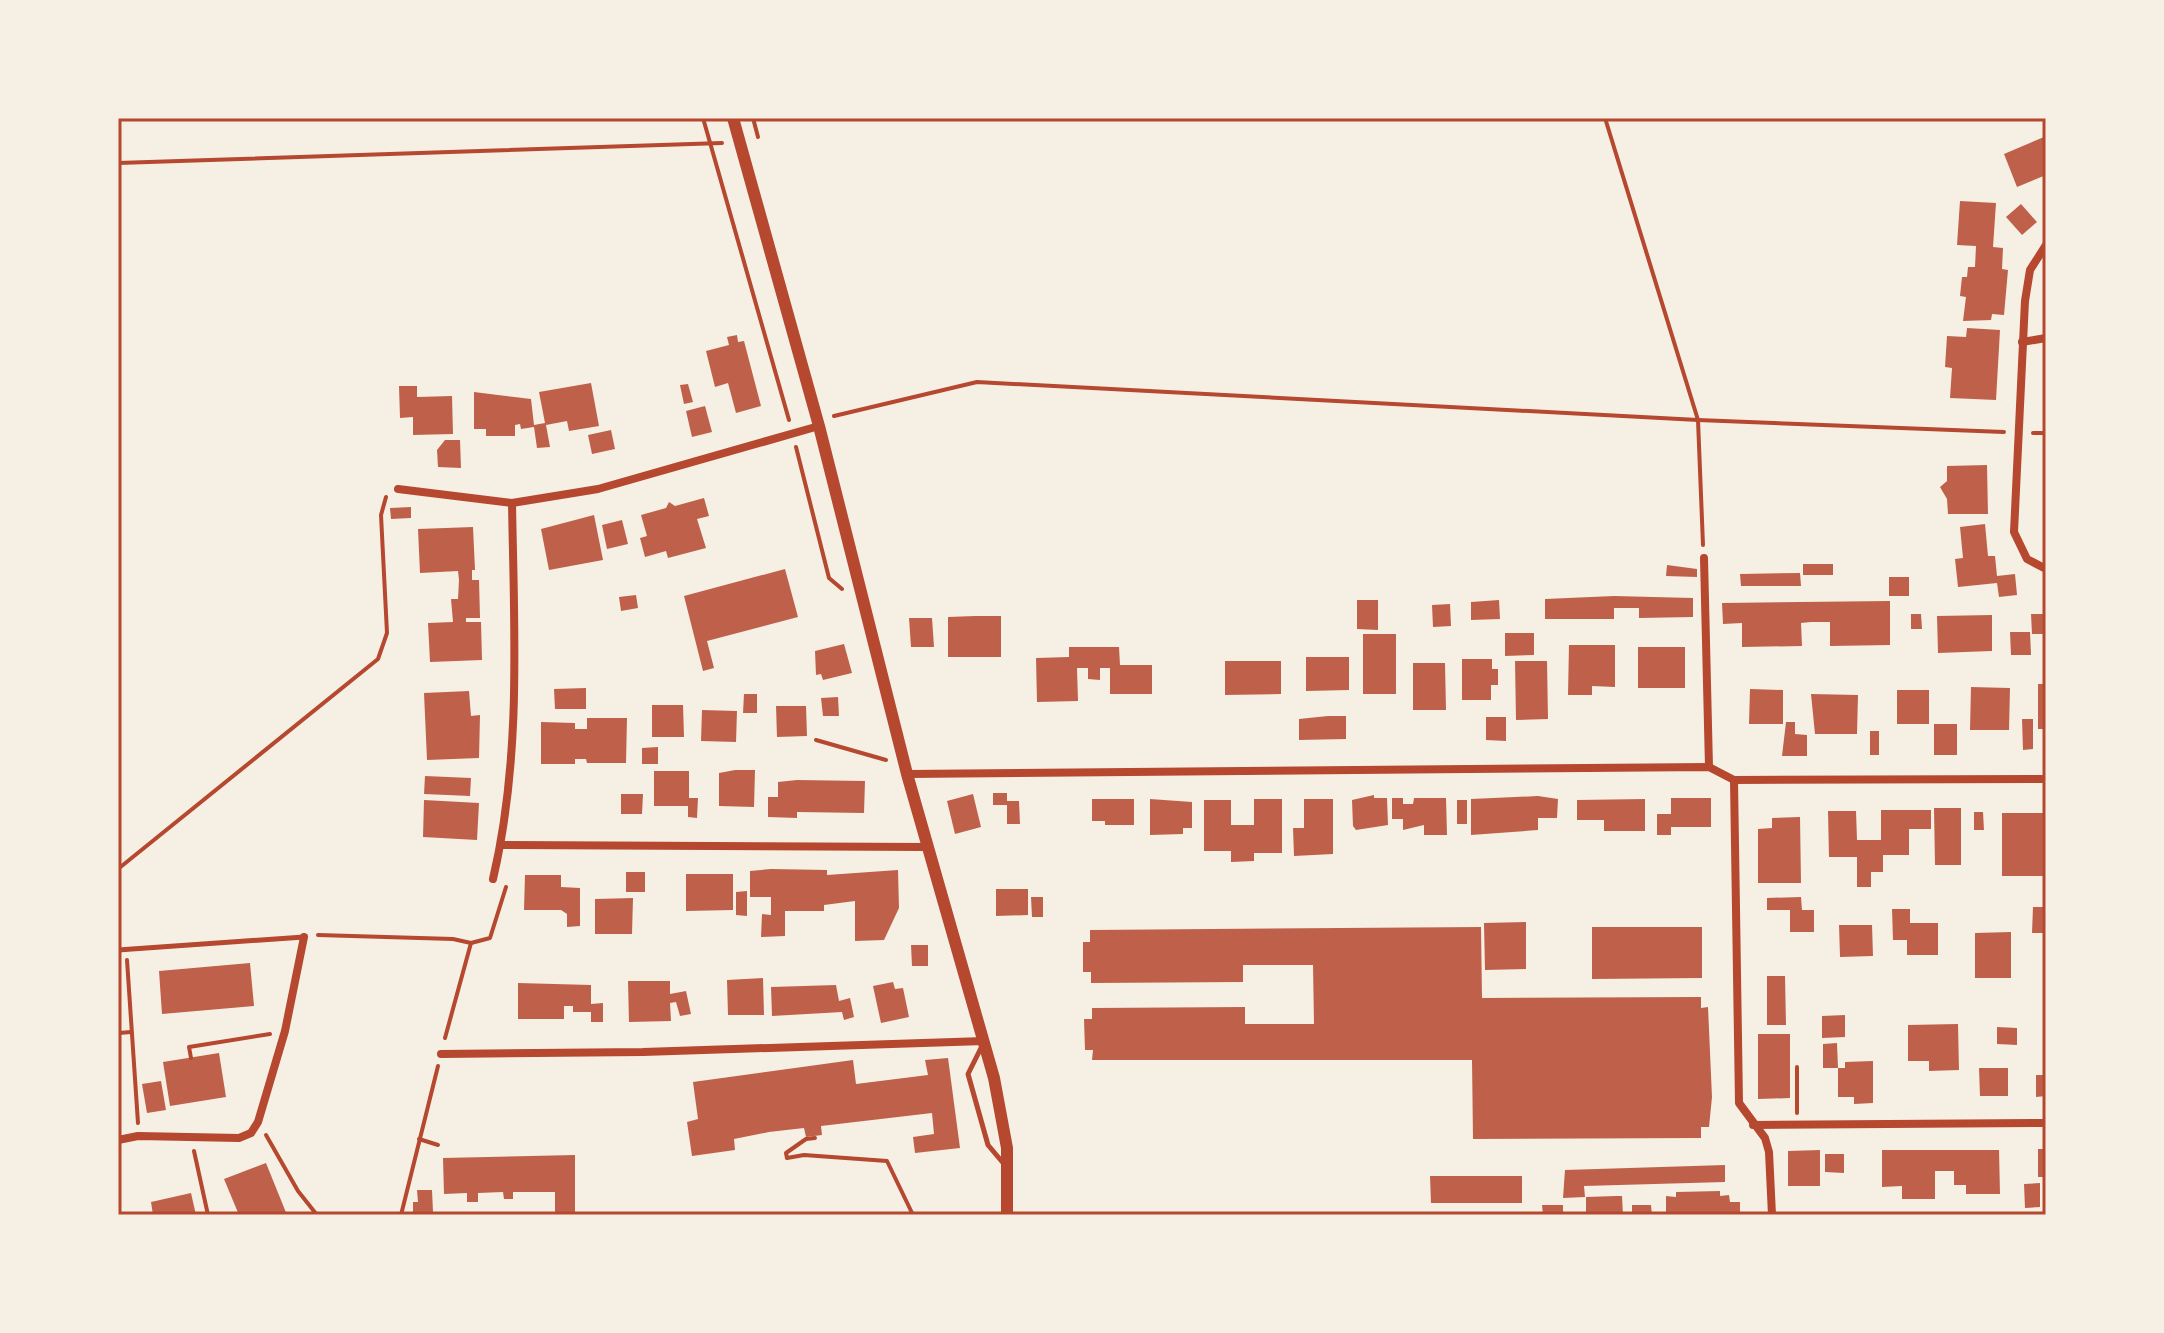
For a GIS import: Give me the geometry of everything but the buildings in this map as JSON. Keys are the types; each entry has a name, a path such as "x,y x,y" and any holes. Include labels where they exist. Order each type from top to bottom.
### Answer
{"street":[{"path":"733,118 819,426 907,774 994,1078 1007,1168 1007,1215"},
{"path":"2046,245 2030,270 2016,433 2014,532 2027,559 2046,569"},
{"path":"2022,342 2046,338"},
{"path":"398,489 512,503 598,489 819,426"},
{"path":"493,879 501,845 515,699 512,503"},
{"path":"1704,558 1709,767"},
{"path":"907,774 1709,767 1734,780 2046,779"},
{"path":"1734,780 1739,1103 1765,1138 1769,1152 1772,1215"},
{"path":"501,845 927,847"},
{"path":"118,1140 138,1136 239,1138 251,1133 258,1122 285,1031 304,937"},
{"path":"441,1054 643,1052 984,1041"},
{"path":"1753,1125 2046,1123"}],"lane":[{"path":"118,950 304,937"},
{"path":"984,1041 968,1074 988,1145 1007,1168"}],"path":[{"path":"703,118 792,433 829,578 866,610"},
{"path":"1605,118 1698,420 1704,558"},
{"path":"118,163 740,142"},
{"path":"819,426 841,413 977,382 1698,420 1906,425 2016,433"},
{"path":"118,869 378,659 387,633 381,507 398,489"},
{"path":"816,740 880,761 903,756"},
{"path":"304,937 364,935 471,943"},
{"path":"126,949 138,1136"},
{"path":"119,1033 131,1032"},
{"path":"191,1058 189,1047 254,1036"},
{"path":"1797,1067 1797,1125"},
{"path":"258,1122 298,1191 317,1215"},
{"path":"191,1137 208,1215"},
{"path":"815,1138 806,1139 786,1153 787,1158 804,1155 887,1161 913,1215"},
{"path":"419,1139 438,1145"}]}
